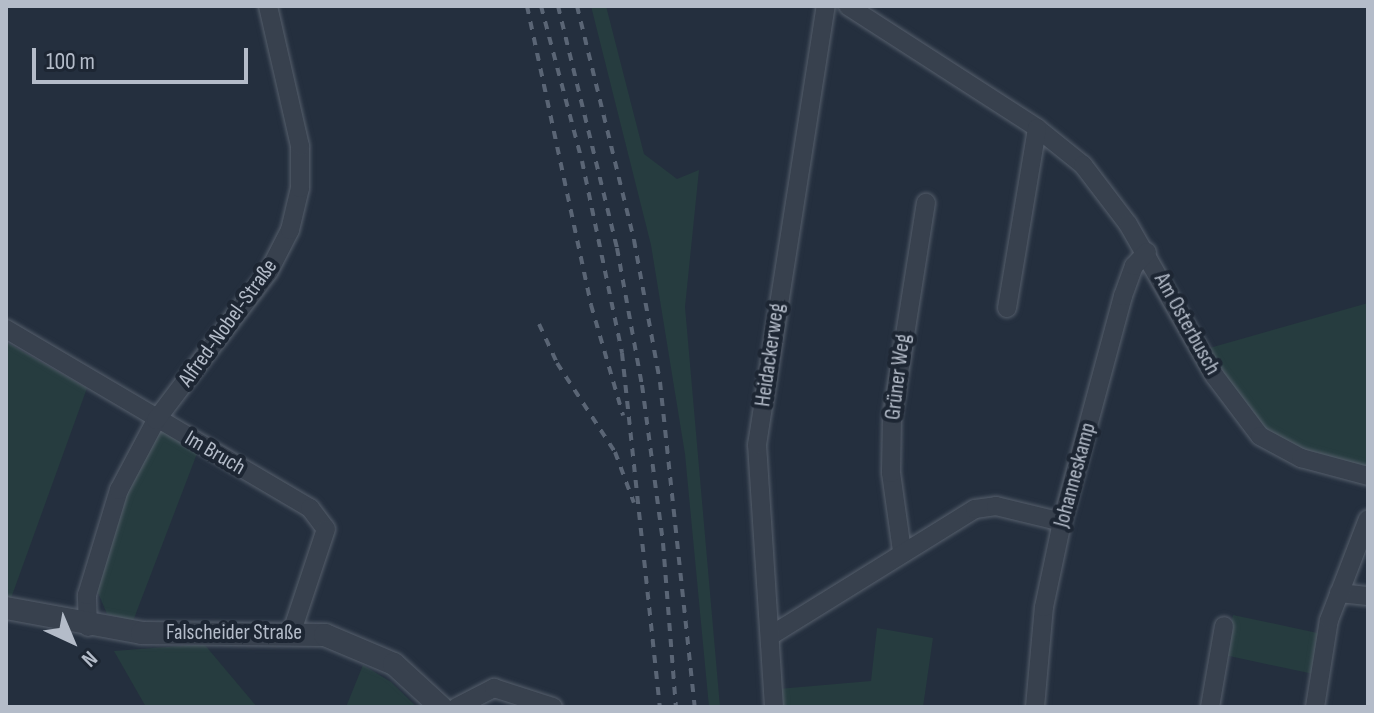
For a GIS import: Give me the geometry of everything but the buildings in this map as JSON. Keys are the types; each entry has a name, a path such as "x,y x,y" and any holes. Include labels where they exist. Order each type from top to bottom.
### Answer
{"street":[{"name":"Alfred-Nobel-Straße","path":"88,627 87,595 119,490 156,420 253,294 290,230 300,188 300,146 268,6"},
{"name":"Heidackerweg","path":"774,707 757,445 826,6"},
{"name":"Am Osterbusch","path":"848,6 1037,128 1083,165 1147,252 1214,375 1260,436 1301,458 1368,476"},
{"path":"1007,308 1037,128"},
{"name":"Grüner Weg","path":"902,551 891,473 892,417 926,203"},
{"name":"Johanneskamp","path":"1035,707 1044,607 1062,522 1123,296 1134,266 1147,252"},
{"name":"Im Bruch","path":"6,329 60,356 156,420 310,508 326,529 292,631"},
{"path":"770,636 902,551 984,506 1062,522"},
{"path":"1315,707 1339,593 1368,519"},
{"path":"1339,593 1368,596"},
{"name":"Falscheider Straße","path":"6,608 88,627 142,633 292,631 325,635 372,652 441,707"},
{"path":"1210,707 1224,626"},
{"path":"457,707 494,688 553,707"}],"green space":[{"path":"591,6 606,6 644,154 677,179 699,170 685,307 720,707 709,707 685,454 651,245"},
{"path":"1368,303 1368,466 1336,463 1270,440 1206,349"},
{"path":"6,342 87,388 10,601 6,599"},
{"path":"159,429 198,451 133,621 107,614 97,590 124,497"},
{"path":"1233,615 1321,634 1313,674 1224,655"},
{"path":"877,628 933,638 923,707 779,707 778,689 871,681"},
{"path":"204,644 257,707 146,707 114,651"},
{"path":"363,665 391,682 417,707 346,707"}],"railway":[{"path":"527,6 591,305 623,415"},
{"path":"541,6 582,161 622,353 660,707"},
{"path":"558,6 617,248 642,385 663,543 676,707"},
{"path":"577,6 634,240 660,382 695,707"},
{"path":"539,324 557,363 615,452 634,503"}]}
